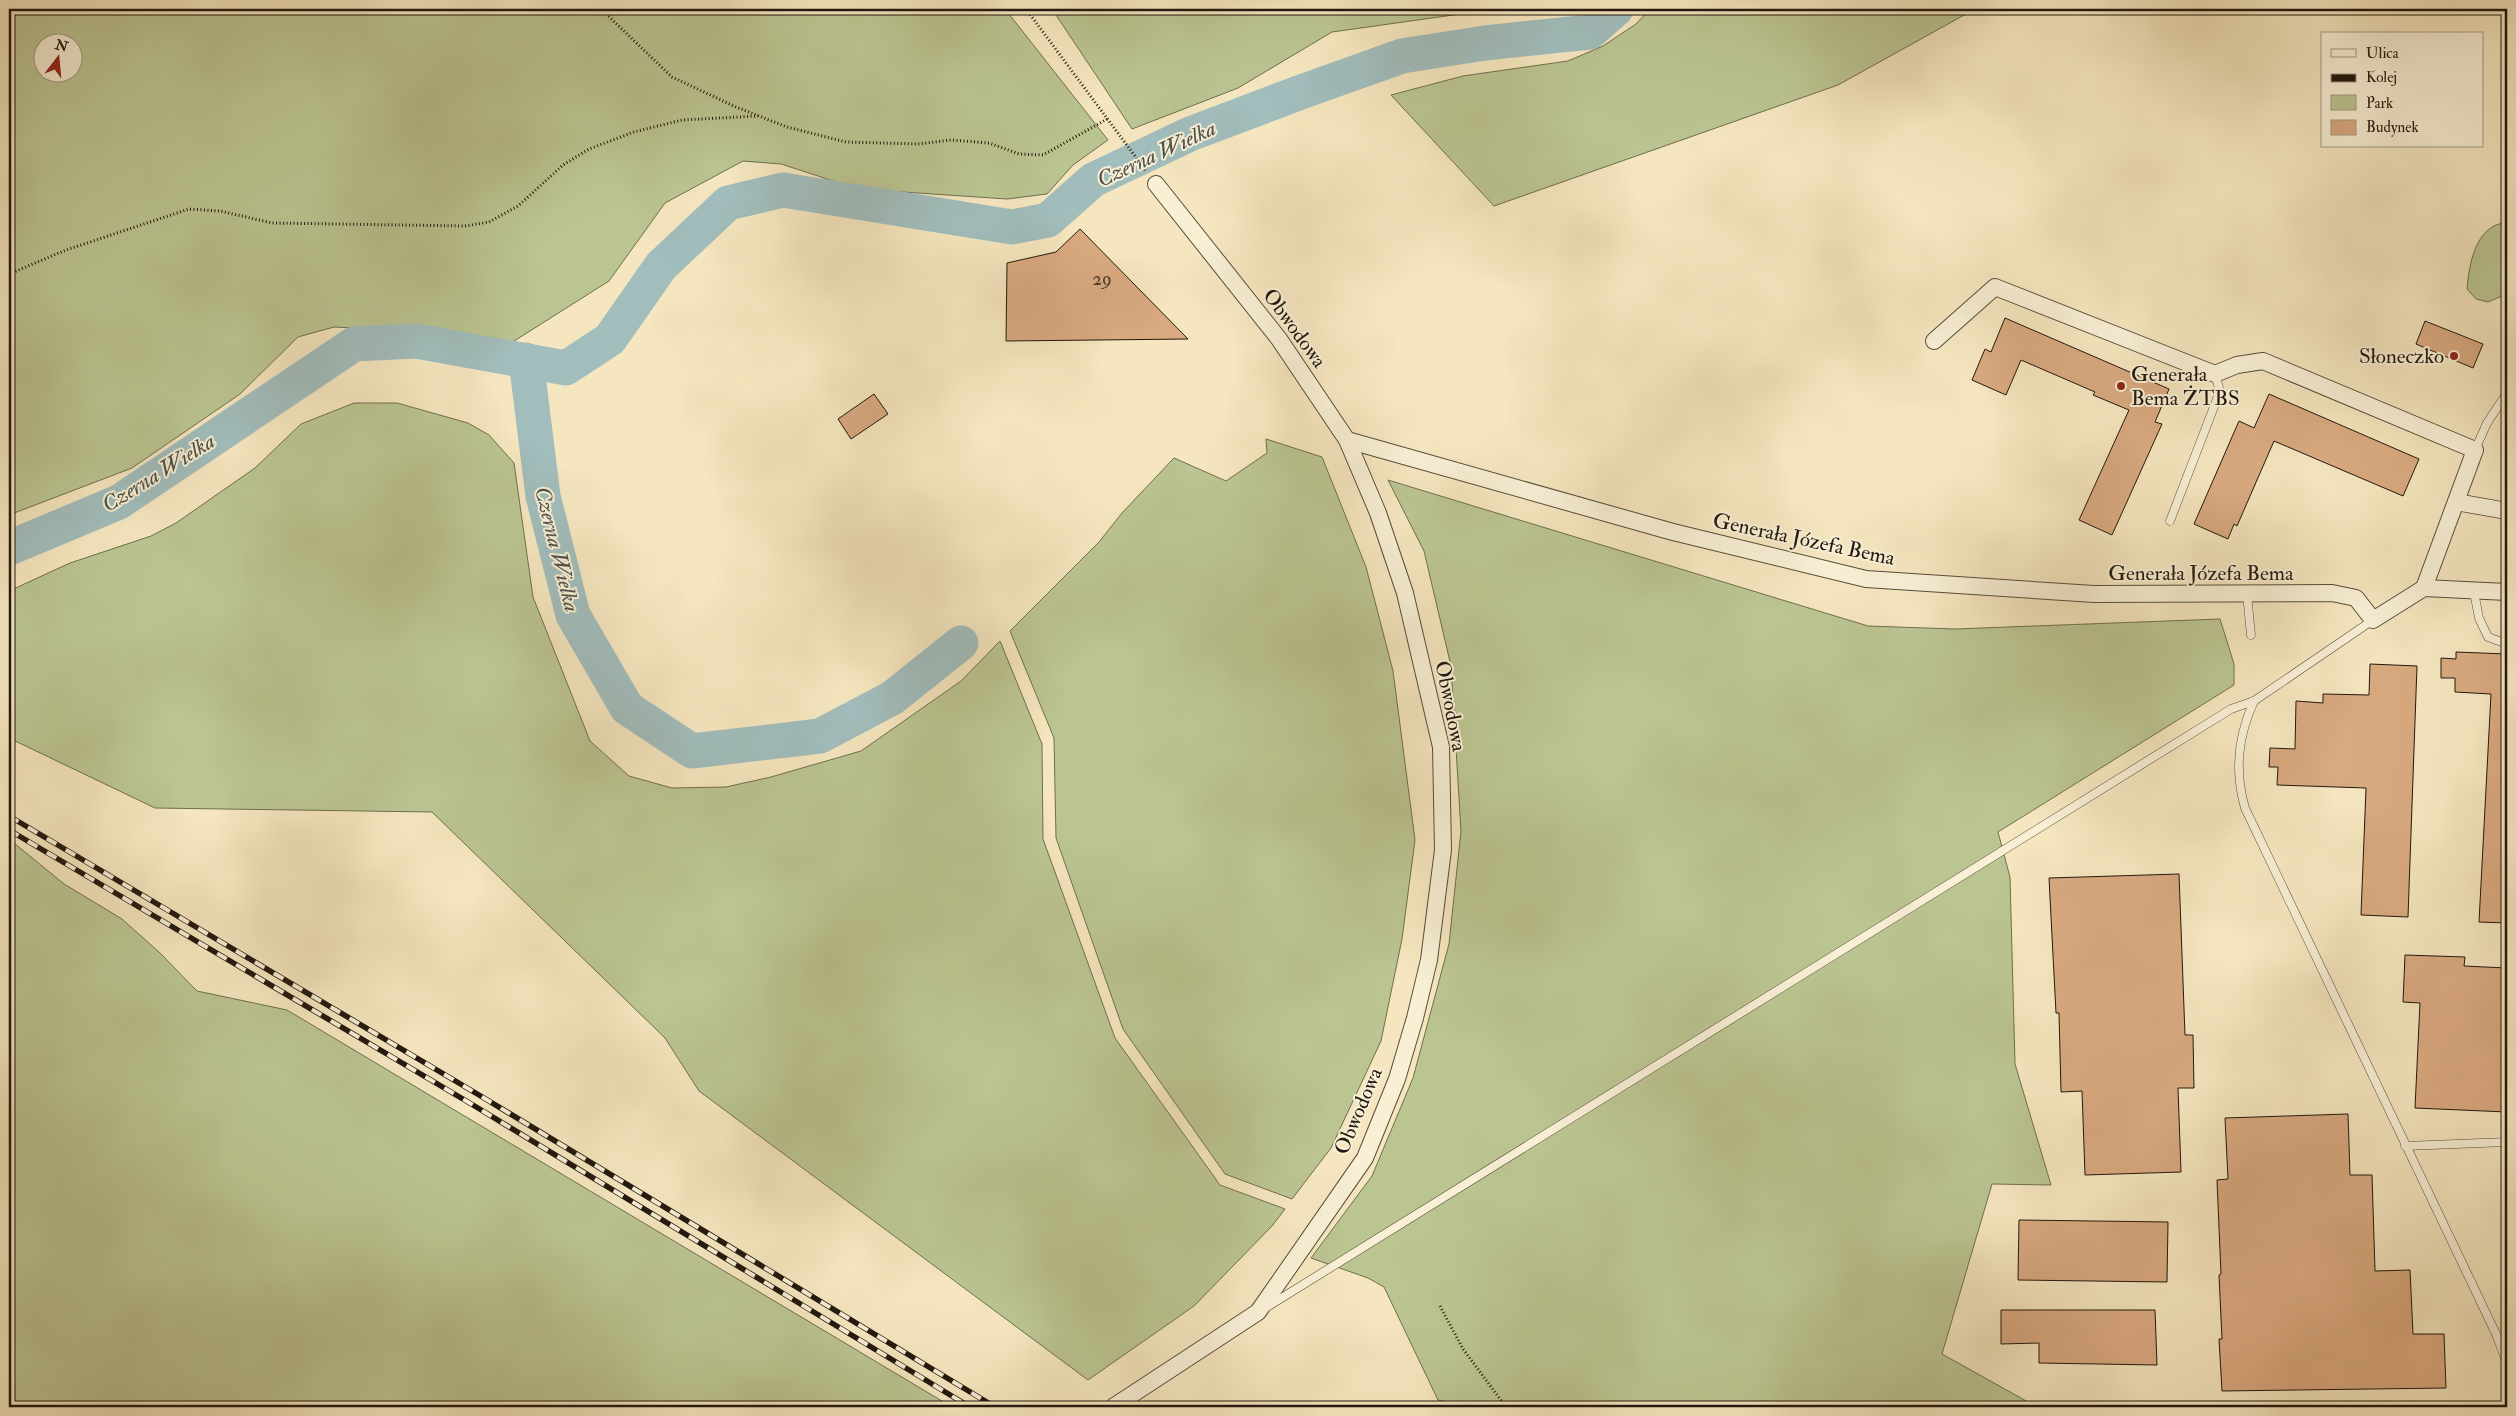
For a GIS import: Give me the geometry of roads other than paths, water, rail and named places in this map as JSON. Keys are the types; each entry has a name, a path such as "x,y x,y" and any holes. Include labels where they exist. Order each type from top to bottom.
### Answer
{"street":[{"name":"Obwodowa","path":"1113,1407 1258,1312 1365,1158 1397,1079 1415,1018 1429,960 1443,850 1441,747 1405,593 1378,513 1347,440 1279,339 1156,184"},
{"path":"1934,342 1995,287 2216,374 2237,365 2263,361 2475,450 2424,588"},
{"name":"Generała Józefa Bema","path":"1347,440 1672,532 1866,579 2094,594 2332,593 2356,598 2373,620"},
{"path":"2456,502 2507,511"},
{"path":"2373,620 2424,588 2474,592 2507,592"}],"lane":[{"path":"2170,521 2220,391 2216,374"},
{"path":"2475,450 2487,423 2507,393"},
{"path":"2474,592 2479,618 2488,637 2507,644"},
{"path":"2247,594 2250,635"},
{"path":"1258,1312 2231,709 2254,700 2373,620"},
{"path":"2254,700 2245,722 2238,754 2239,786 2245,808 2374,1076 2405,1146 2496,1334 2507,1362"},
{"path":"2405,1146 2507,1142"}],"waterway":[{"name":"Czerna Wielka","path":"9,548 119,502 354,344 416,341 566,368 610,339 661,266 728,203 783,190 1012,227 1048,220 1093,180 1190,134 1301,92 1402,56 1485,43 1590,32 1616,9"},
{"name":"Czerna Wielka","path":"526,360 543,496 573,615 627,708 692,751 820,736 892,698 961,643"}],"railway":[{"path":"9,816 479,1095 995,1407"},
{"path":"9,830 473,1105 970,1407"}],"place":[{"name":"Słoneczko","path":"2454,356"},
{"name":"Generała Bema ŻTBS","path":"2121,386"}]}
